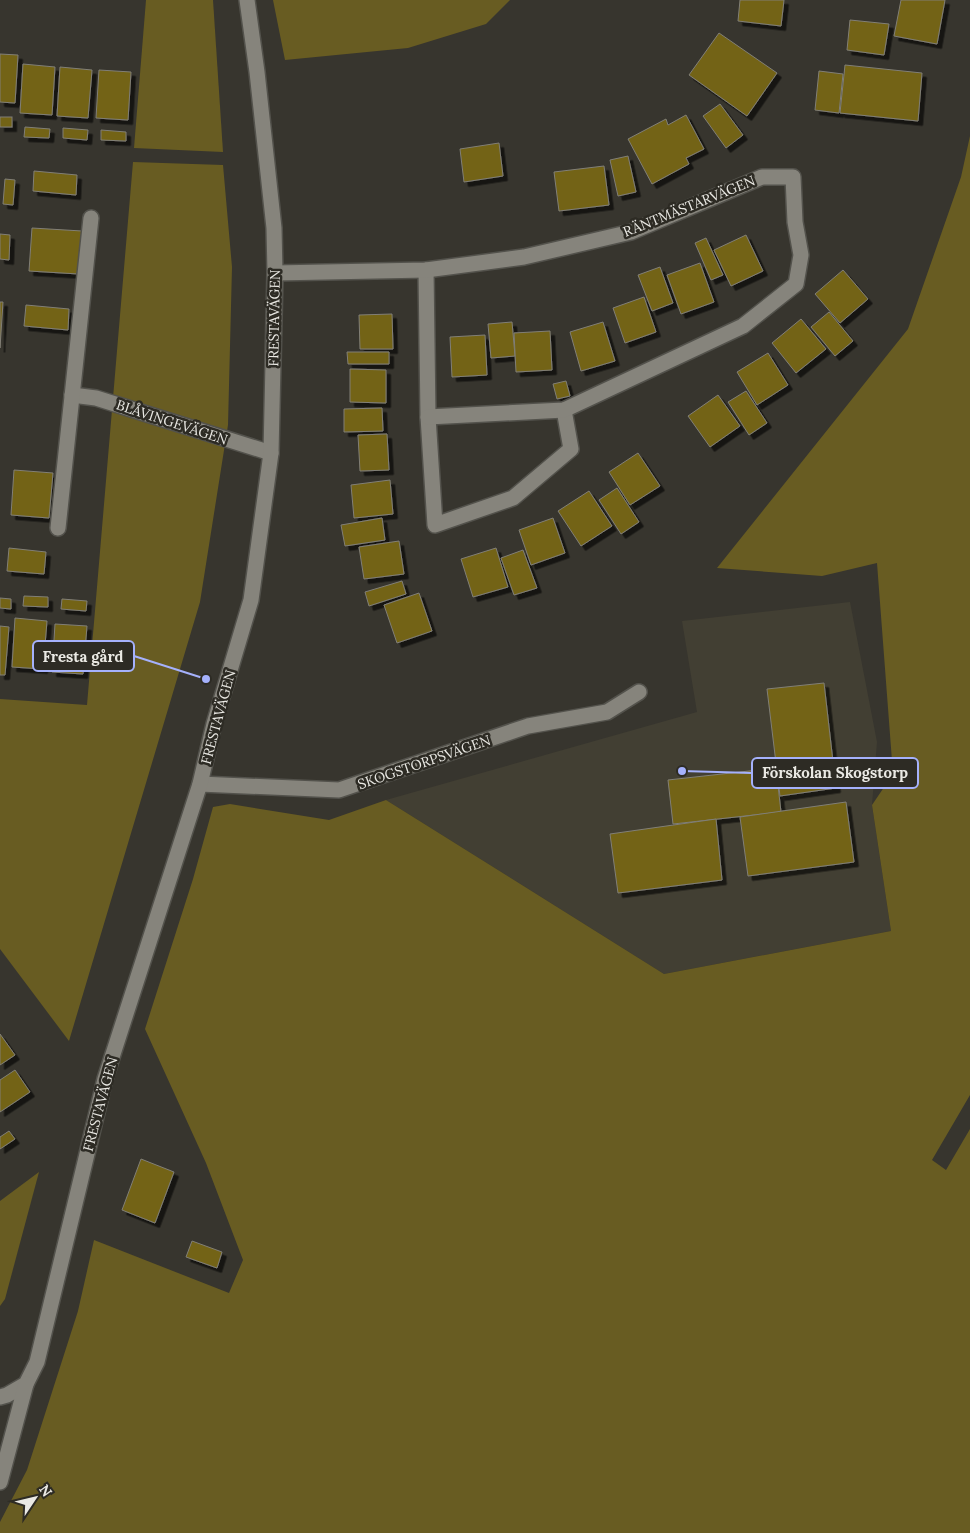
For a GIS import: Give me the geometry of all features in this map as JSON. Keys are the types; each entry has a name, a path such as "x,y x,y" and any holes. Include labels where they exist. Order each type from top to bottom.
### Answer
{"street":[{"name":"FRESTAVÄGEN","path":"0,1482 26,1384 37,1362 104,1079 200,784 214,724 251,600 271,453 275,273 273,218 247,0"},
{"name":"RÄNTMÄSTARVÄGEN","path":"275,273 426,270 524,257 631,232 762,177 793,177 795,222 800,255 796,284 743,326 564,410 428,417"},
{"path":"58,528 92,218"},
{"path":"426,270 428,417 435,525 512,498 571,450 564,410"},
{"name":"BLÅVINGEVÄGEN","path":"72,394 96,398 271,453"},
{"name":"SKOGSTORPSVÄGEN","path":"200,784 339,790 528,726 607,712 640,692"},
{"path":"0,1396 7,1395 26,1384"}],"shaded area":[{"path":"146,0 213,0 223,152 134,148"},
{"path":"273,0 510,0 486,24 408,48 285,60"},
{"path":"970,136 970,1095 932,1160 946,1170 970,1129 970,1533 0,1533 0,1522 27,1470 78,1311 94,1240 229,1293 243,1260 206,1163 145,1029 193,879 213,807 230,804 329,820 386,800 664,974 891,931 872,805 893,774 877,563 822,576 717,568 908,329 961,177"},
{"path":"133,162 223,165 232,267 228,425 200,602 69,1041 0,949 0,699 87,705"},
{"path":"850,602 877,742 872,805 891,931 664,974 386,800 697,712 682,621"},
{"path":"39,1172 5,1299 0,1306 0,1201"}],"building":[{"path":"740,0 784,0 781,26 738,21"},
{"path":"901,0 945,0 937,44 894,36"},
{"path":"850,20 889,24 884,55 847,50"},
{"path":"719,33 777,73 747,116 689,75"},
{"path":"0,54 18,55 15,103 0,102"},
{"path":"23,64 55,67 52,115 20,113"},
{"path":"845,65 922,73 918,121 840,113"},
{"path":"60,67 92,70 88,118 57,116"},
{"path":"99,70 131,72 128,120 96,118"},
{"path":"819,71 843,74 839,113 815,110"},
{"path":"720,104 743,135 726,148 703,116"},
{"path":"686,115 704,149 686,158 689,164 652,184 628,139 666,119 668,125"},
{"path":"0,117 12,117 12,127 0,127"},
{"path":"25,127 50,129 49,138 24,137"},
{"path":"63,128 88,130 87,140 63,138"},
{"path":"101,130 126,132 126,141 101,140"},
{"path":"499,143 503,176 464,182 460,149"},
{"path":"628,156 636,192 618,196 610,160"},
{"path":"604,166 609,205 559,211 554,172"},
{"path":"34,171 77,175 76,195 33,191"},
{"path":"5,179 15,180 13,205 3,204"},
{"path":"32,228 82,231 79,274 29,271"},
{"path":"0,234 10,235 9,260 0,259"},
{"path":"746,235 763,271 731,286 714,250"},
{"path":"706,238 723,275 711,280 695,243"},
{"path":"700,263 714,302 681,314 667,275"},
{"path":"660,267 673,303 652,311 638,275"},
{"path":"843,270 868,299 840,323 815,294"},
{"path":"644,297 656,332 625,343 613,308"},
{"path":"0,302 3,302 0,348"},
{"path":"26,305 69,309 68,330 24,326"},
{"path":"829,312 853,341 835,356 811,327"},
{"path":"392,314 393,349 360,349 359,315"},
{"path":"801,319 826,349 796,373 772,343"},
{"path":"512,322 515,356 491,358 488,324"},
{"path":"603,322 615,361 581,371 570,332"},
{"path":"550,331 552,370 516,372 514,333"},
{"path":"485,335 487,375 452,377 450,337"},
{"path":"347,352 389,352 389,364 348,364"},
{"path":"768,353 788,385 757,405 737,372"},
{"path":"350,369 386,370 386,403 350,402"},
{"path":"566,381 570,396 557,399 553,384"},
{"path":"746,391 767,423 749,435 728,402"},
{"path":"718,395 740,426 710,447 688,416"},
{"path":"382,408 383,431 344,432 344,409"},
{"path":"387,434 389,470 360,471 358,435"},
{"path":"638,453 660,486 630,505 609,472"},
{"path":"14,470 53,473 49,518 11,515"},
{"path":"390,480 393,514 354,518 351,485"},
{"path":"617,488 639,522 621,534 599,500"},
{"path":"589,491 612,526 581,546 558,511"},
{"path":"382,518 385,540 345,546 341,525"},
{"path":"553,518 565,553 531,565 519,530"},
{"path":"399,541 404,574 364,579 359,547"},
{"path":"9,548 46,552 44,574 7,571"},
{"path":"496,548 508,587 473,597 461,559"},
{"path":"523,550 537,588 514,595 501,558"},
{"path":"402,581 406,594 369,606 365,592"},
{"path":"419,593 432,631 397,643 384,605"},
{"path":"24,596 48,597 48,607 23,606"},
{"path":"0,598 11,599 11,609 0,608"},
{"path":"62,599 87,601 86,611 61,609"},
{"path":"15,618 47,621 43,669 12,667"},
{"path":"55,624 87,626 83,674 52,672"},
{"path":"0,626 9,627 5,675 0,675"},
{"path":"824,683 836,788 780,796 767,689"},
{"path":"776,768 781,812 673,824 668,780"},
{"path":"846,802 854,862 748,876 740,817"},
{"path":"716,819 722,880 618,893 610,834"},
{"path":"0,1034 15,1055 0,1065"},
{"path":"15,1070 30,1092 0,1112 0,1080"},
{"path":"9,1131 15,1139 0,1149 0,1137"},
{"path":"141,1159 174,1172 155,1223 122,1210"},
{"path":"192,1241 222,1252 217,1268 186,1257"}],"place":[{"name":"Fresta gård","path":"206,679"},
{"name":"Förskolan Skogstorp","path":"682,771"}]}
